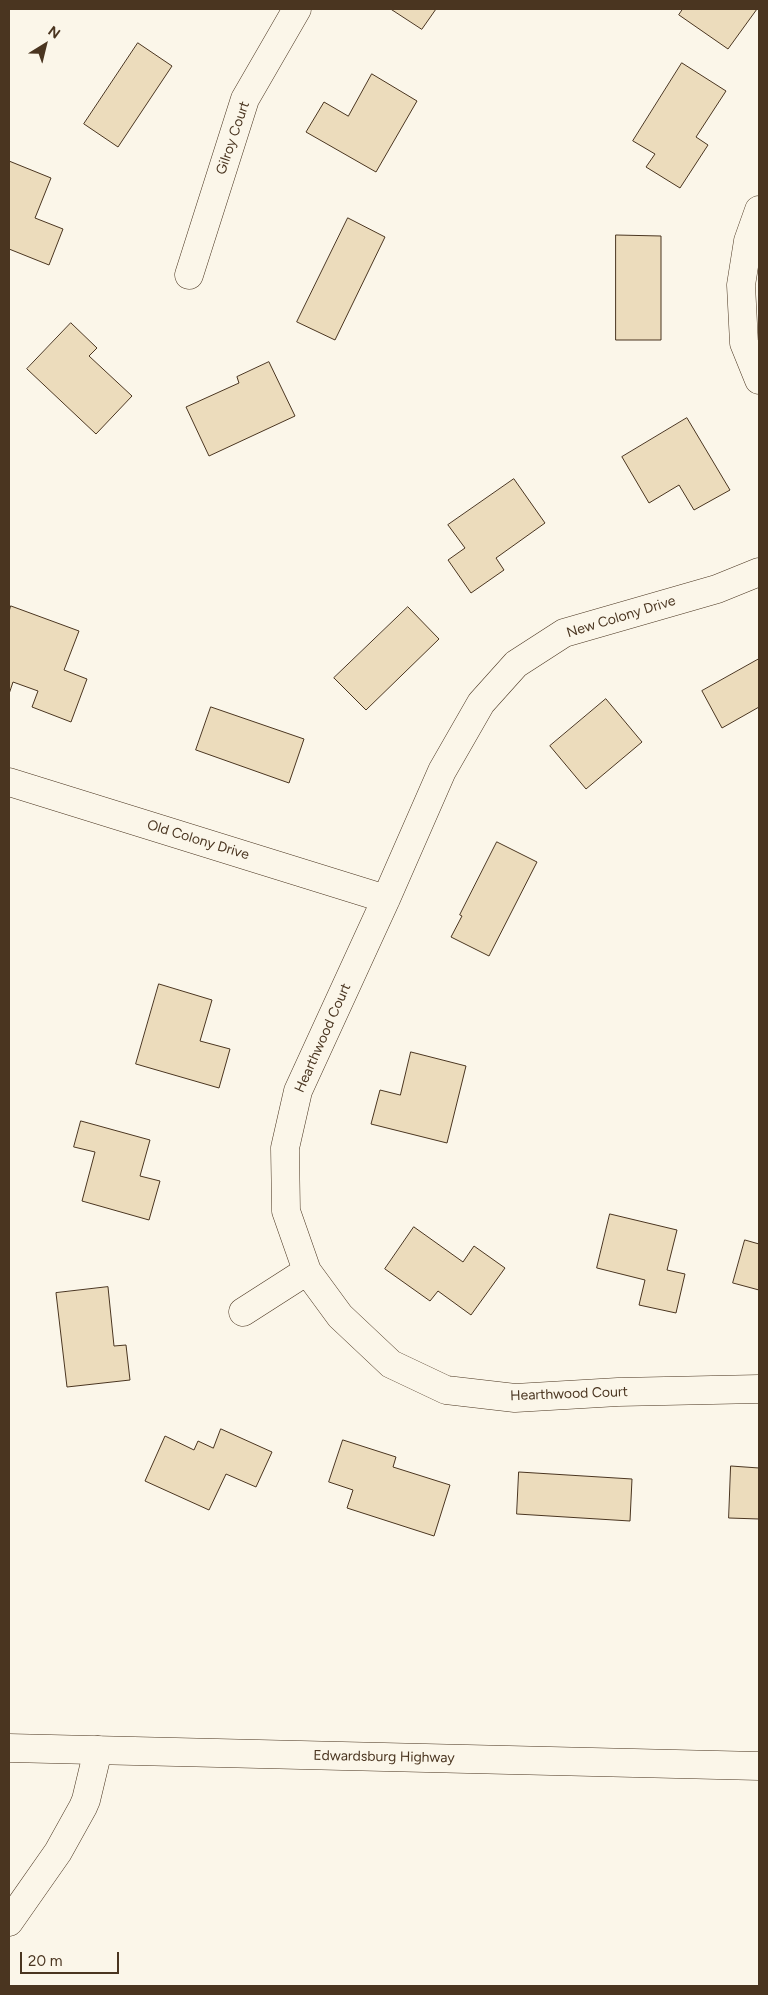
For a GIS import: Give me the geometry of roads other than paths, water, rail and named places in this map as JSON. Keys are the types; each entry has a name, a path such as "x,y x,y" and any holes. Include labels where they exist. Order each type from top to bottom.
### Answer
{"street":[{"name":"Gilroy Court","path":"189,275 245,99 297,9"},
{"path":"759,210 748,241 741,285 744,343 759,380"},
{"name":"New Colony Drive","path":"386,899 442,772 481,703 516,664 564,633 717,589 759,572"},
{"name":"Old Colony Drive","path":"9,782 386,899"},
{"name":"Hearthwood Court","path":"386,899 298,1091 285,1148 286,1211 307,1271 340,1316 391,1364 446,1390 515,1398 618,1392 759,1389"},
{"path":"243,1312 307,1271"},
{"name":"Edwardsburg Highway","path":"9,1748 759,1766"},
{"path":"9,1922 58,1852 86,1800 98,1750"}]}
